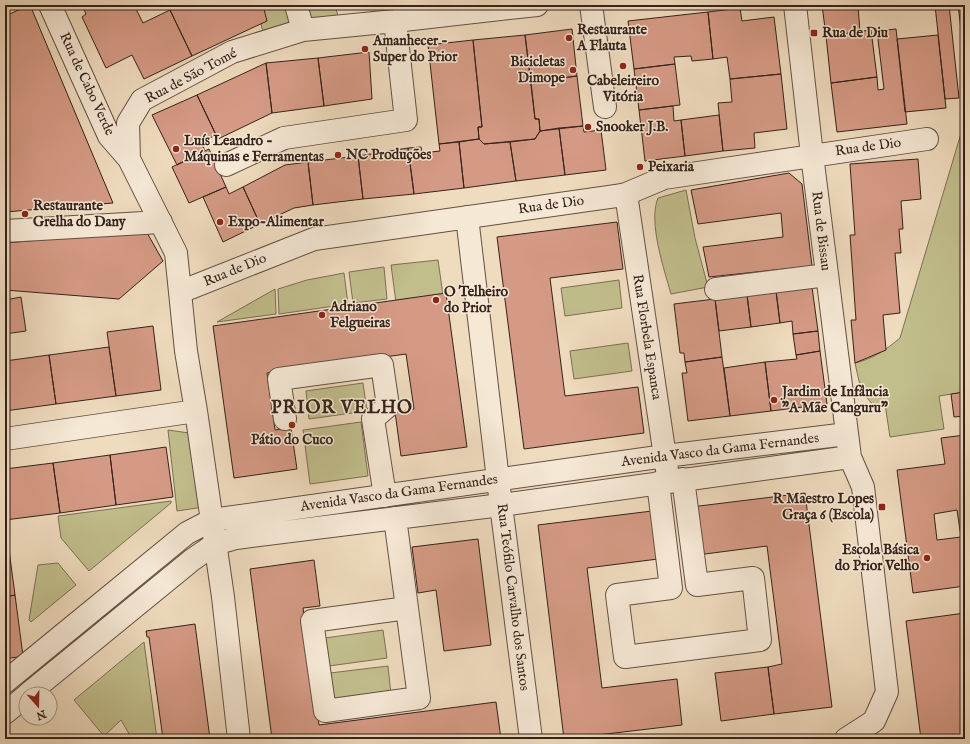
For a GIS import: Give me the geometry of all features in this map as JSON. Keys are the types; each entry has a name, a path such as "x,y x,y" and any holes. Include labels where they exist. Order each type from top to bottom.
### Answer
{"street":[{"name":"Rua de Cabo Verde","path":"50,5 109,136 129,159 176,253 186,351 216,544 239,739"},
{"path":"296,5 303,30"},
{"name":"Rua de São Tomé","path":"129,159 128,123 142,100 232,52 303,30 537,5"},
{"path":"591,5 605,107"},
{"name":"Rua de Bissau","path":"795,5 812,155 850,457 863,487 887,692 874,721 846,739"},
{"path":"226,165 284,138 406,120 395,21"},
{"name":"Rua de Dio","path":"180,292 314,239 626,194 664,178 927,139"},
{"name":"Rua Florbela Espanca","path":"626,194 670,481"},
{"name":"Rua Teófilo Carvalho dos Santos","path":"467,217 501,505 531,739"},
{"path":"5,231 161,222"},
{"path":"716,289 827,275"},
{"path":"285,420 279,379 382,365 388,406 373,419 384,496"},
{"path":"5,439 196,411"},
{"name":"Avenida Vasco da Gama Fernandes","path":"5,682 187,533 212,520 665,456 847,434"},
{"name":"Avenida Vasco da Gama Fernandes","path":"38,686 192,560 216,544 236,538 501,505 850,457"},
{"path":"670,481 697,584"},
{"path":"670,481 671,588"},
{"path":"395,518 407,608 419,698 325,711 312,621 407,608"},
{"path":"753,578 760,640 625,657 617,595 671,588 753,578"},
{"name":"Avenida Vasco da Gama Fernandes","path":"5,713 18,702"}],"shaded area":[{"path":"256,5 289,5 294,23 263,32"},
{"path":"301,5 335,5 338,16 305,24"},
{"path":"965,129 965,392 939,396 944,429 890,437 885,404 873,405 861,390 855,363 879,354 900,338 962,130"},
{"path":"686,190 695,238 708,287 671,294 658,246 655,208 658,198"},
{"path":"438,260 444,302 397,310 391,265"},
{"path":"384,267 387,299 353,303 349,272"},
{"path":"344,273 348,304 279,314 278,289 307,280"},
{"path":"619,280 622,308 565,316 561,288"},
{"path":"275,289 276,314 217,322"},
{"path":"628,343 632,371 574,379 570,351"},
{"path":"363,383 367,411 309,419 306,391"},
{"path":"361,422 368,476 310,484 303,430"},
{"path":"168,430 189,433 204,507 177,511"},
{"path":"171,501 171,503 89,571 61,538 58,516"},
{"path":"58,563 76,585 31,622 29,620 38,565"},
{"path":"383,630 387,658 329,666 325,638"},
{"path":"144,642 157,739 132,739 121,720 104,736 74,700"},
{"path":"388,666 391,694 333,701 330,673"}],"building":[{"path":"30,5 113,203 5,212 5,16"},
{"path":"82,5 134,5 143,23 170,10 192,56 144,79 132,55 106,68 82,17 86,14"},
{"path":"180,5 263,5 267,21 192,56 170,10"},
{"path":"822,5 858,5 860,32 826,36"},
{"path":"935,5 949,5 959,98 945,99"},
{"path":"958,5 965,5 965,61"},
{"path":"740,8 742,21 774,17 781,74 730,79 727,57 713,59 708,12"},
{"path":"708,12 713,59 692,61 691,56 674,57 675,64 634,69 628,21"},
{"path":"572,29 577,76 531,82 525,35"},
{"path":"896,29 907,124 837,132 831,83 877,77 878,90 884,89 877,31"},
{"path":"871,30 877,77 831,83 826,36"},
{"path":"525,35 535,119 539,119 540,131 535,139 484,144 479,139 478,127 482,127 473,40"},
{"path":"938,35 946,108 905,112 897,39"},
{"path":"473,40 482,127 478,127 479,139 439,144 428,45"},
{"path":"369,52 372,99 324,106 318,58"},
{"path":"318,58 324,106 272,113 266,63"},
{"path":"266,63 272,113 218,139 197,95"},
{"path":"675,64 680,105 639,110 634,69"},
{"path":"781,74 787,129 754,133 755,148 723,151 718,103 732,102 730,79"},
{"path":"577,76 583,126 540,131 539,119 535,119 531,82"},
{"path":"197,95 216,135 201,142 205,151 177,165 152,115"},
{"path":"673,106 674,121 681,120 685,156 645,161 639,110"},
{"path":"719,115 723,151 685,156 681,120"},
{"path":"583,126 584,132 601,130 606,170 565,175 559,128"},
{"path":"559,128 565,175 516,181 510,142 535,139 540,131"},
{"path":"479,139 484,144 510,142 516,181 464,188 459,142"},
{"path":"459,142 464,188 414,194 408,148 421,147 422,153 440,151 439,144"},
{"path":"408,148 414,194 363,199 358,156"},
{"path":"209,149 226,187 189,203 172,167"},
{"path":"358,156 363,199 313,205 308,162"},
{"path":"918,159 921,199 901,201 903,229 899,229 901,253 895,253 900,313 883,315 886,350 855,363 851,320 856,320 850,235 855,235 850,164"},
{"path":"308,162 313,205 294,208 260,224 243,187 285,165"},
{"path":"789,173 802,184 812,266 709,277 703,247 783,237 781,213 698,224 691,190"},
{"path":"226,187 229,194 243,187 260,224 223,242 203,197"},
{"path":"617,222 623,269 550,278 565,396 638,387 644,433 524,449 497,237"},
{"path":"146,231 163,261 119,299 5,290 5,243"},
{"path":"812,287 818,331 793,334 792,321 780,323 776,291"},
{"path":"776,291 780,323 751,327 747,295"},
{"path":"446,293 467,447 401,456 395,412 414,409 406,354 267,373 275,430 291,428 297,469 234,478 213,326"},
{"path":"747,295 751,327 719,331 715,299"},
{"path":"21,297 26,331 5,334 5,300"},
{"path":"715,299 722,357 685,362 684,353 680,353 674,304"},
{"path":"153,326 161,390 116,396 107,332"},
{"path":"818,331 820,351 796,355 793,334"},
{"path":"109,347 116,396 56,404 49,355"},
{"path":"820,351 827,404 771,411 765,362 797,359 796,355"},
{"path":"49,355 56,404 5,411 5,361"},
{"path":"722,357 730,416 688,421 682,373 687,373 685,362"},
{"path":"765,362 771,411 730,416 724,368"},
{"path":"965,392 965,416 954,417 951,394"},
{"path":"965,435 965,586 913,593 897,470 945,464 941,438","holes":["957,510 961,537 937,540 934,514"]},
{"path":"166,447 173,497 116,505 110,455"},
{"path":"110,455 116,505 60,513 53,463"},
{"path":"53,463 60,513 5,520 5,469"},
{"path":"805,493 832,707 774,714 768,667 782,664 767,546 697,555 691,507"},
{"path":"652,511 658,559 587,568 602,688 677,679 682,725 564,739 538,525"},
{"path":"7,535 15,595 5,597 5,536"},
{"path":"478,539 491,645 444,651 436,590 418,593 412,547"},
{"path":"314,560 320,606 303,608 319,725 496,702 501,739 272,739 250,569"},
{"path":"15,595 23,656 5,659 5,597"},
{"path":"965,613 965,739 921,739 906,621"},
{"path":"195,624 210,739 163,739 149,637 147,637 146,631"},
{"path":"768,667 774,714 721,721 715,673"}],"place":[{"name":"Rua de Diu","path":"814,33"},
{"name":"Restaurante A Flauta","path":"569,38"},
{"name":"Amanhecer - Super do Prior","path":"365,49"},
{"name":"Cabeleireiro Vitória","path":"623,66"},
{"name":"Bicicletas Dimope","path":"573,70"},
{"name":"Snooker J.B.","path":"588,127"},
{"name":"Luís Leandro - Máquinas e Ferramentas","path":"176,149"},
{"name":"NC Produções","path":"338,155"},
{"name":"Peixaria","path":"640,167"},
{"name":"Restaurante Grelha do Dany","path":"25,214"},
{"name":"Expo-Alimentar","path":"220,222"},
{"name":"O Telheiro do Prior","path":"436,300"},
{"name":"Adriano Felgueiras","path":"322,315"},
{"name":"Jardim de Infância \"A Mãe Canguru\"","path":"774,400"},
{"name":"Pátio do Cuco","path":"292,425"},
{"name":"R Maestro Lopes Graça 6 (Escola)","path":"882,507"},
{"name":"Escola Básica do Prior Velho","path":"927,558"}],"district":[{"name":"PRIOR VELHO","path":"342,408"}]}
